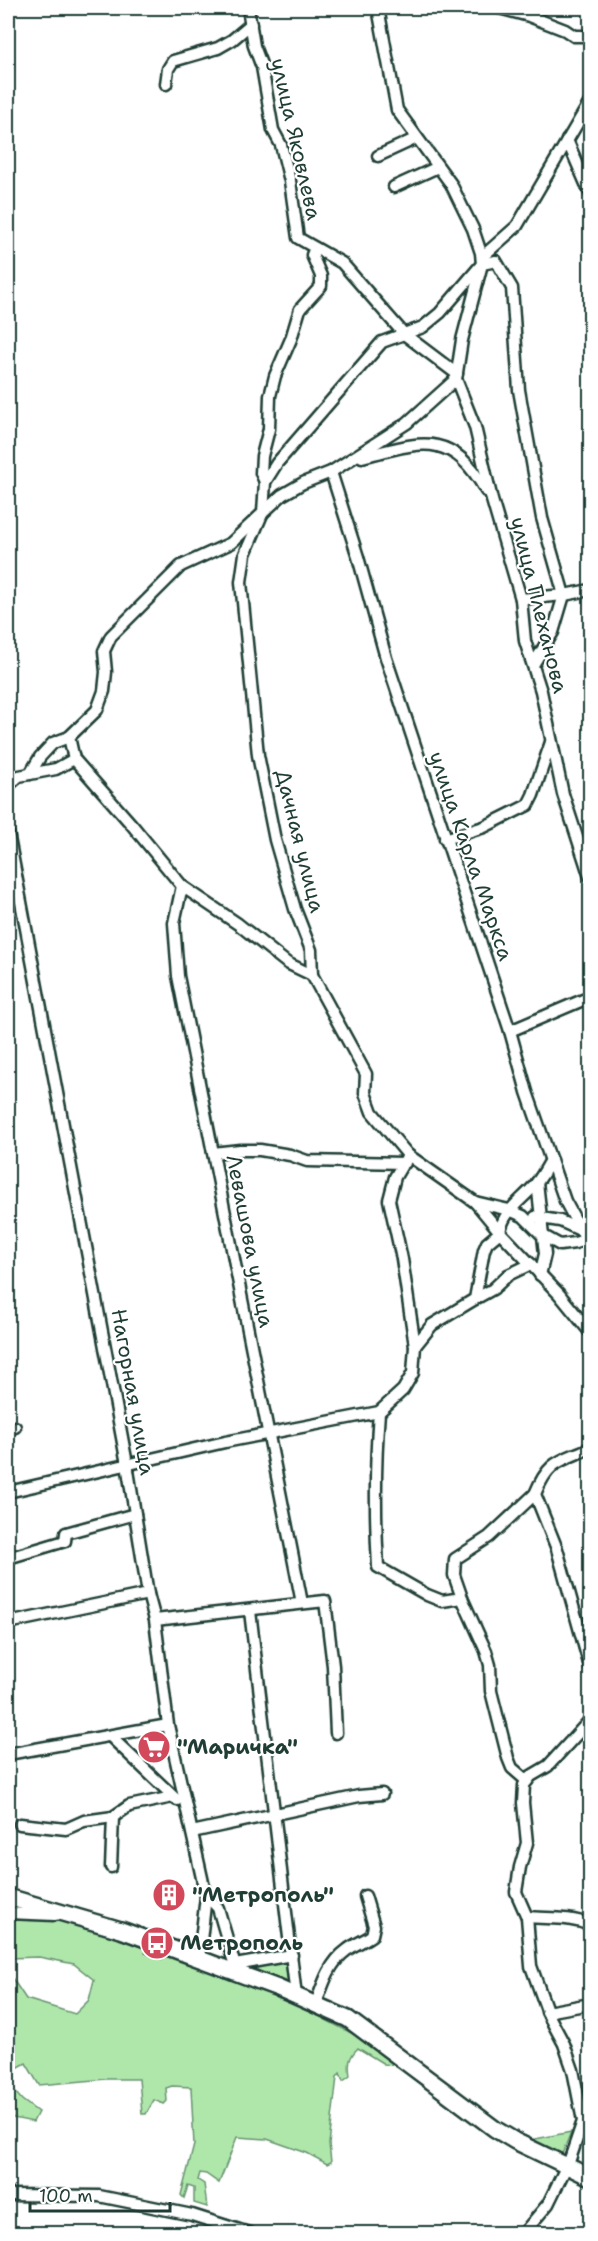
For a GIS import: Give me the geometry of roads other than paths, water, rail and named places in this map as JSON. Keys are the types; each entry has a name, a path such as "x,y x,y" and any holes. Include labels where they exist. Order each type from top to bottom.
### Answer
{"main road":[{"path":"8,1897 75,1916 236,1969 348,2019 495,2130 591,2177"}],"street":[{"name":"улица Яковлева","path":"248,8 254,46 262,66 273,129 281,145 290,181 298,238 342,263 404,334 456,376"},
{"path":"30,774 40,757 53,743 69,737 98,710 106,672 104,651 111,636 181,566 231,543 282,495 303,483 331,472 407,423 456,376 462,340 482,261 473,229 451,184 397,110 392,55 378,8"},
{"path":"499,8 530,16 574,36 591,36"},
{"path":"166,84 168,69 172,61 218,48 232,40 250,24"},
{"path":"262,512 265,482 277,463 362,368 382,342 423,327 440,313 482,261 517,226 591,102"},
{"path":"378,156 417,138"},
{"path":"567,140 591,193"},
{"path":"394,187 438,167"},
{"path":"265,482 261,473 262,456 269,429 270,396 275,376 291,339 300,309 321,286 321,276 312,255 315,248"},
{"path":"482,261 496,261 512,288 519,390 542,518 564,595 554,632 532,665"},
{"name":"улица Плеханова","path":"456,376 475,427 492,501 521,599 525,641 541,691 562,794 591,877"},
{"path":"353,459 410,445 427,443 445,448 464,458 476,472 492,501"},
{"name":"улица Карла Маркса","path":"331,472 386,658 551,1160 565,1201 587,1238"},
{"name":"Дачная улица","path":"262,512 245,554 242,582 258,755 275,840 295,909 310,950 312,975 366,1074 365,1093 372,1112 406,1159 475,1202 509,1210 523,1216 542,1236 560,1245"},
{"path":"521,599 591,590"},
{"path":"69,737 74,759 182,886 238,924 287,963 312,975"},
{"path":"445,838 484,827 528,805 551,742"},
{"path":"8,786 19,776 56,769 74,759"},
{"name":"Нагорная улица","path":"8,833 127,1464 148,1594 155,1620 168,1725 206,1895 199,1958"},
{"name":"Левашова улица","path":"182,886 174,923 178,976 302,1603"},
{"path":"510,1031 591,997"},
{"path":"213,1153 260,1150 290,1155 308,1161 406,1159"},
{"path":"8,1492 127,1464 380,1412 403,1390 413,1373 415,1346 402,1259 389,1200 395,1177 406,1159"},
{"path":"475,1299 487,1243 500,1232 501,1221 537,1182 551,1160"},
{"path":"537,1182 544,1254 540,1275"},
{"path":"475,1202 589,1329"},
{"path":"523,1216 560,1221 587,1238"},
{"path":"415,1346 432,1324 493,1289 508,1275 560,1245 587,1238"},
{"path":"380,1412 375,1472 378,1567 442,1601 462,1598"},
{"path":"527,1781 512,1768 508,1758 491,1691 490,1665 454,1575 455,1559 489,1537 535,1494 550,1466 591,1449"},
{"path":"535,1494 556,1550 591,1666"},
{"path":"8,1558 65,1541 66,1533 135,1514"},
{"path":"8,1623 148,1594"},
{"path":"155,1620 325,1601 333,1666 336,1733"},
{"path":"250,1611 276,1813 296,1996"},
{"path":"523,2234 548,2204 587,2121 564,2044 547,2012 531,1966 526,1917 516,1892 527,1842 523,1803 524,1785 531,1776 548,1766 591,1720"},
{"path":"8,1754 168,1725"},
{"path":"110,1736 188,1811"},
{"path":"192,1832 359,1796 382,1794"},
{"path":"20,1824 66,1829 84,1821 113,1817 129,1806 173,1797"},
{"path":"111,1867 113,1817"},
{"path":"206,1895 218,1908 236,1969 292,1955"},
{"path":"316,2004 338,1957 350,1947 372,1935 374,1926 365,1896"},
{"path":"8,1913 75,1916"},
{"path":"526,1917 566,1917 591,1925"},
{"path":"547,2012 591,2004"},
{"path":"8,2195 99,2196 192,2215 252,2234"}],"place":[{"name":"\"Маричка\"","path":"154,1747"},
{"name":"\"Метрополь\"","path":"169,1895"},
{"name":"Метрополь","path":"157,1943"}]}
